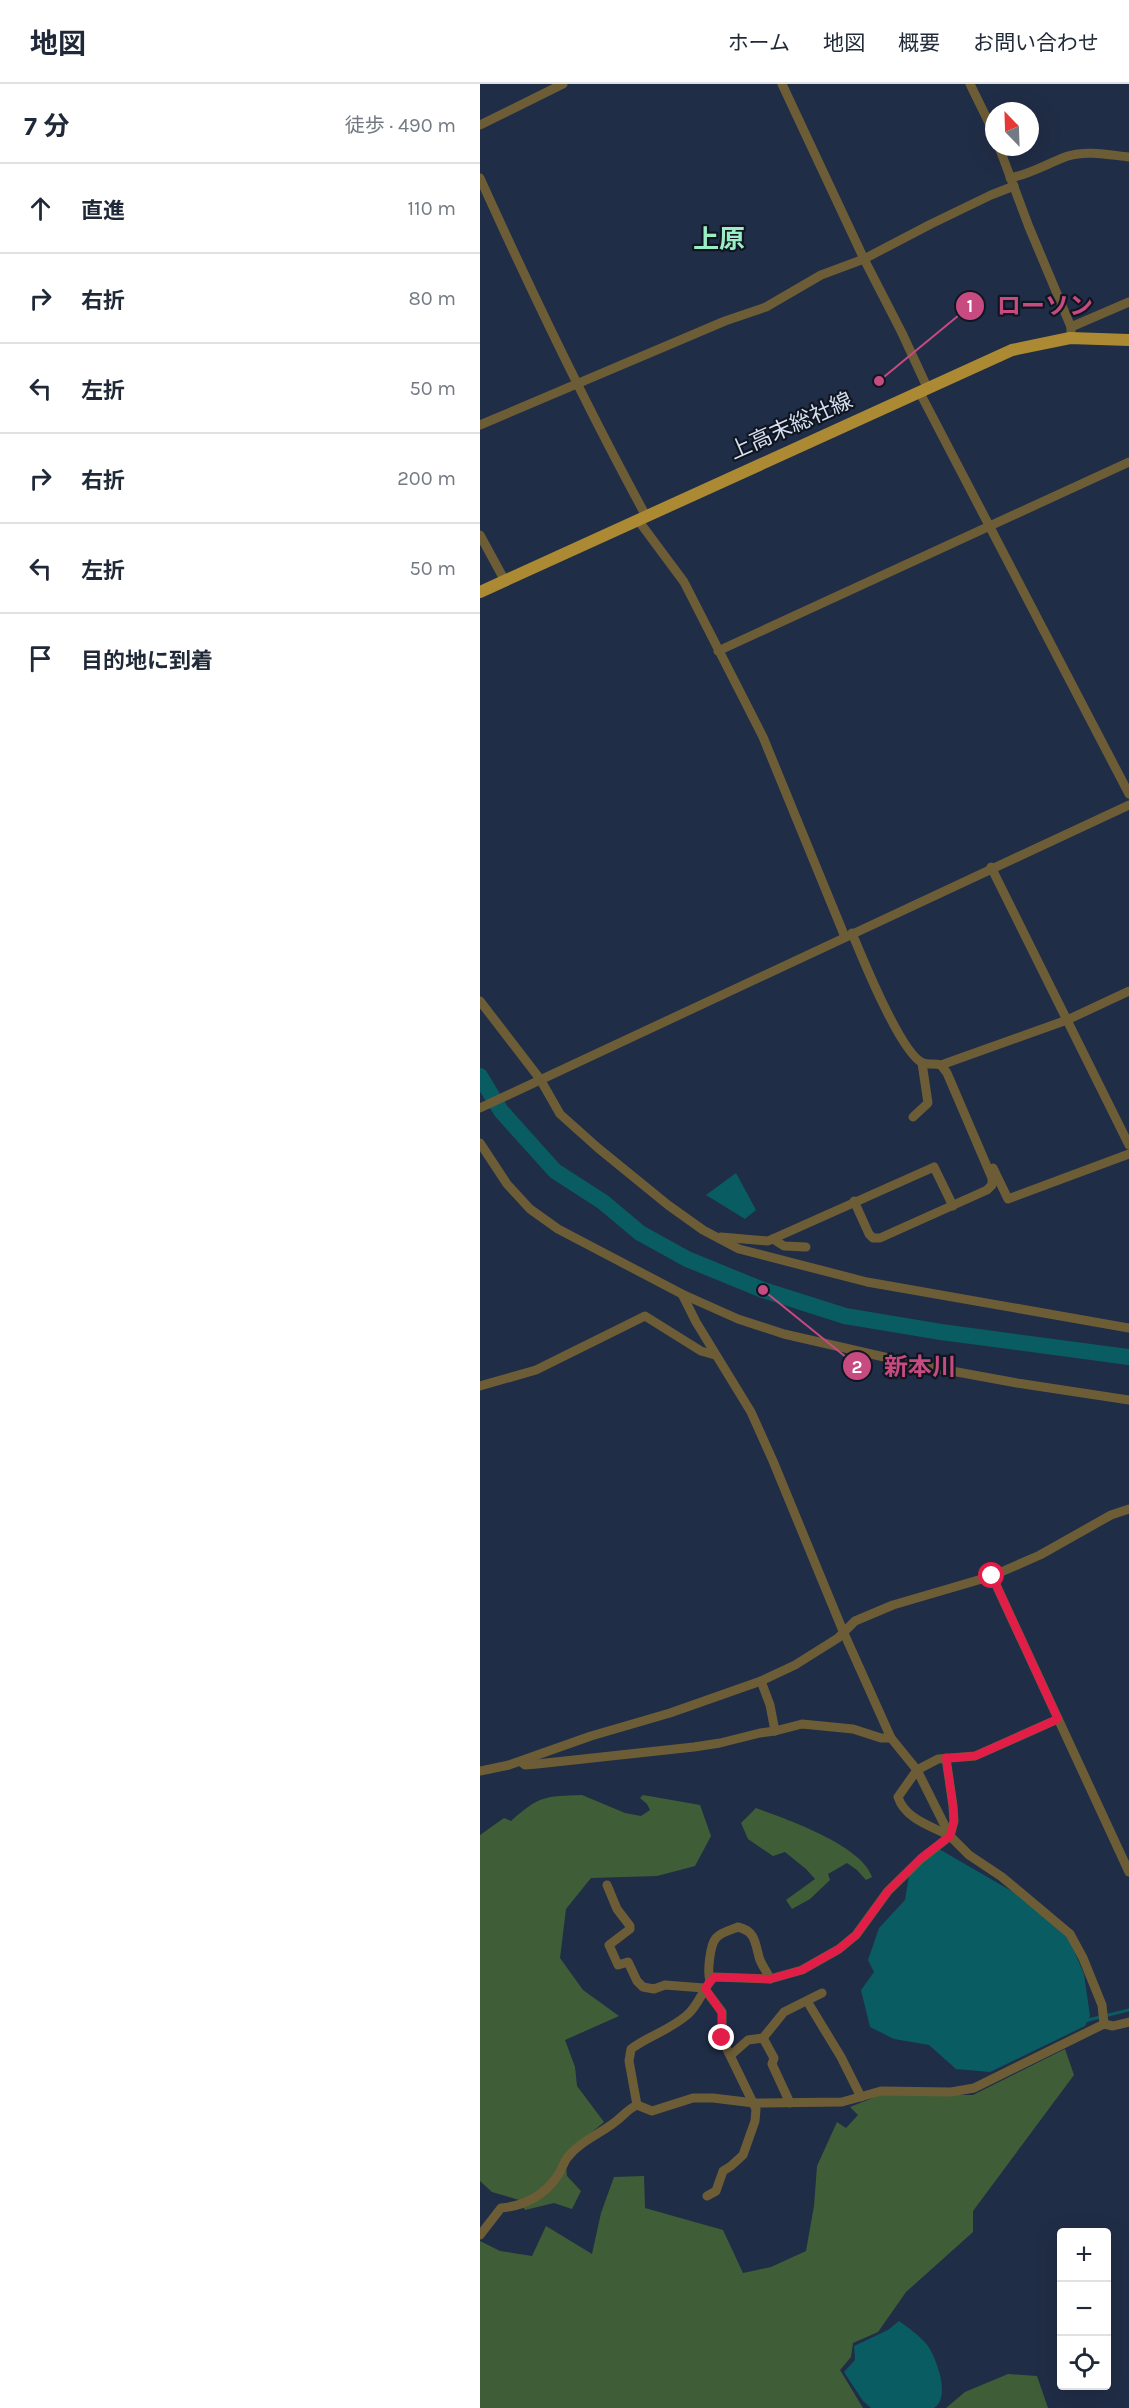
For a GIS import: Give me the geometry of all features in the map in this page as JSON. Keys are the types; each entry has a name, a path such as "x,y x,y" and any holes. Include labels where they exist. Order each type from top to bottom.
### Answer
{"main road":[{"name":"上高末総社線","path":"480,592 1012,350 1071,333 1129,340"}],"street":[{"path":"480,125 563,84"},
{"path":"782,84 864,259 902,333 923,389 990,525 1129,794"},
{"path":"970,84 985,115"},
{"path":"480,425 725,321 766,307 821,275 864,259 991,195 1029,173 1069,156 1086,153 1129,158"},
{"path":"1002,156 1071,333 1129,302"},
{"path":"480,178 514,254 642,518 684,582 763,737 848,935 885,1011 914,1055 922,1063 928,1103 913,1117"},
{"path":"718,651 1129,462"},
{"path":"480,535 505,580"},
{"path":"480,1108 1129,804"},
{"path":"991,867 1129,1145"},
{"path":"922,1063 941,1065 1068,1020 1129,991"},
{"path":"480,1001 540,1079 560,1114 668,1205 739,1249 867,1282 1129,1328"},
{"path":"854,1201 869,1234 873,1238 880,1238 979,1195 992,1185 992,1178 974,1134 941,1065"},
{"path":"974,1134 980,1138 1008,1199 1129,1154"},
{"path":"480,1143 507,1184 530,1209 558,1229 682,1294 738,1319 784,1334 839,1347 1017,1383 1129,1400"},
{"path":"718,1237 757,1242 773,1239 934,1167 953,1206"},
{"path":"773,1239 784,1245 806,1247"},
{"path":"682,1294 715,1355 750,1412 891,1738 917,1770 950,1836 969,1855 1011,1884 1070,1934 1083,1958 1102,2005 1104,2024"},
{"path":"480,1386 536,1370 645,1316 701,1351 715,1355"},
{"path":"480,1771 520,1762 591,1736 687,1708 761,1680 795,1665 837,1638 855,1621 893,1605 992,1576 1040,1555 1111,1515 1129,1509"},
{"path":"992,1576 1129,1872"},
{"path":"761,1680 776,1731"},
{"path":"950,1836 923,1824 901,1805 898,1797 917,1770 938,1759 975,1756 1058,1719"},
{"path":"520,1762 525,1765 694,1747 802,1724 853,1729 881,1738 891,1738"},
{"path":"637,2105 634,2078 629,2061 631,2049 647,2037 668,2028 690,2013 707,1984 714,1977 770,1979 802,1970 839,1949 856,1935 888,1891 921,1858 950,1836 954,1821 946,1758"},
{"path":"607,1885 616,1910 630,1926 630,1929 609,1945 618,1965 628,1962 637,1981 643,1987 654,1989 665,1985 707,1984"},
{"path":"707,2196 716,2191 723,2170 743,2155 755,2121 754,2103 722,2038 722,2013 707,1984 707,1972 714,1941 718,1935 738,1927 747,1930 754,1937 759,1957 770,1979"},
{"path":"731,2055 748,2040 763,2038 784,2012 822,1993"},
{"path":"807,2001 841,2057 861,2097"},
{"path":"480,2235 501,2208 520,2206 539,2196 557,2178 567,2157 617,2121 627,2110 637,2105 652,2111 693,2098 754,2103 842,2102 881,2091 951,2092 974,2088 1104,2024 1113,2026 1129,2022"},
{"path":"763,2038 774,2058 771,2064 790,2103"}],"shaded area":[{"path":"736,1173 756,1210 745,1219 706,1195"},
{"path":"582,1795 625,1813 641,1816 650,1810 640,1798 643,1795 700,1805 711,1836 695,1866 657,1876 591,1878 566,1909 560,1958 583,1990 619,2016 565,2040 575,2067 577,2086 604,2122 565,2155 567,2176 581,2191 572,2209 554,2203 525,2210 519,2200 492,2192 480,2181 480,1835 504,1818 511,1821 543,1799"},
{"path":"756,1808 803,1826 839,1844 865,1865 872,1877 866,1880 847,1863 828,1874 830,1880 810,1899 792,1909 786,1900 815,1879 785,1852 773,1856 748,1839 741,1823"},
{"path":"939,1849 1029,1901 1068,1937 1084,1974 1090,2016 1085,2026 990,2072 956,2069 929,2045 894,2039 870,2027 861,1990 874,1972 868,1960 879,1928 905,1900 909,1876"},
{"path":"1065,2049 1074,2075 973,2211 973,2232 906,2292 878,2332 853,2343 851,2357 840,2370 863,2408 480,2408 480,2241 500,2251 532,2256 546,2226 592,2254 601,2213 614,2177 644,2176 645,2208 723,2230 743,2273 771,2267 806,2251 814,2206 817,2166 837,2122 846,2128 858,2115 850,2107 880,2095 973,2095"},
{"path":"899,2321 925,2342 935,2360 941,2378 942,2396 934,2408 871,2408 863,2401 844,2372 855,2360 854,2346 888,2330"},
{"path":"1008,2374 1037,2376 1048,2408 946,2408 965,2392"}],"waterway":[{"path":"480,1076 501,1111 555,1171 603,1202 640,1233 687,1259 763,1290 845,1316 941,1332 1129,1357"},
{"path":"1084,2021 1129,2010"}],"place":[{"name":"ローソン","path":"879,381"},
{"name":"新本川","path":"763,1290"}],"district":[{"name":"上原","path":"719,239"}],"route":[{"path":"722,2038 722,2013 705,1988 714,1977 770,1979 802,1970 839,1949 856,1935 888,1891 921,1858 950,1836 954,1821 946,1758 975,1756 1058,1719 992,1576"}]}
